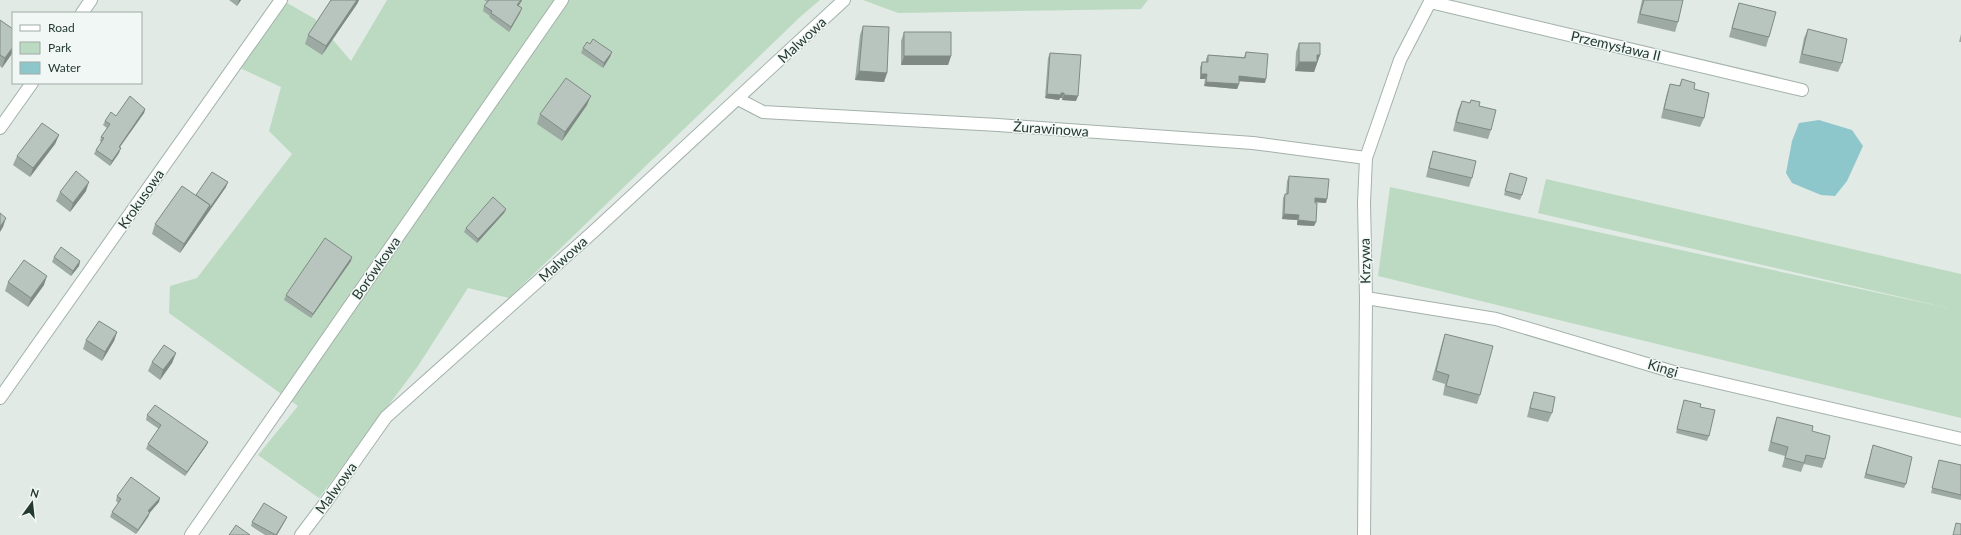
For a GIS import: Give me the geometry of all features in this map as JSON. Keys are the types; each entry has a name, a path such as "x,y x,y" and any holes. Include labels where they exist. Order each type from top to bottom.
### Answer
{"street":[{"path":"83,12 91,0"},
{"name":"Krokusowa","path":"0,398 281,0"},
{"name":"Borówkowa","path":"190,535 562,0"},
{"name":"Malwowa","path":"301,535 386,417 738,99 844,0"},
{"name":"Przemysława II","path":"1431,1 1802,90"},
{"name":"Krzywa","path":"1364,535 1366,298 1364,203 1366,158 1400,60 1431,1"},
{"path":"0,128 31,84"},
{"name":"Żurawinowa","path":"738,99 763,112 990,125 1253,143 1366,158"},
{"name":"Kingi","path":"1366,298 1496,319 1678,373 1961,439"}],"green space":[{"path":"282,0 315,19 351,61 387,0 820,0 800,17 509,298 468,288 418,366 319,498 258,455 298,406 169,313 170,286 197,278 292,154 269,131 281,87 240,68"},
{"path":"863,0 1148,0 1141,9 898,13"},
{"path":"1546,179 1961,274 1961,418 1378,276 1390,187 1948,308 1538,213"}],"water":[{"path":"1819,120 1852,130 1863,146 1847,181 1835,196 1821,195 1792,183 1786,173 1792,141 1799,123"}],"building":[{"path":"331,0 357,0 326,46 308,35"},
{"path":"489,0 521,0 517,5 522,8 511,27 491,13 492,11 484,6"},
{"path":"1644,0 1683,0 1678,22 1640,14"},
{"path":"1739,3 1776,12 1769,37 1732,28"},
{"path":"0,20 12,28 12,48 5,58 0,55"},
{"path":"863,26 889,27 887,73 859,71"},
{"path":"1808,29 1847,39 1842,63 1802,54"},
{"path":"904,32 951,32 951,56 904,56"},
{"path":"593,39 612,52 604,63 583,48 587,42 590,44"},
{"path":"1299,43 1320,43 1320,55 1317,55 1317,62 1299,62"},
{"path":"1246,52 1268,54 1266,79 1239,76 1239,84 1206,82 1207,74 1201,74 1202,62 1208,62 1208,55 1245,58"},
{"path":"1050,53 1081,55 1078,96 1064,95 1064,93 1061,93 1061,95 1047,94"},
{"path":"566,78 591,96 565,132 540,114"},
{"path":"1682,79 1695,83 1694,89 1709,93 1704,118 1664,109 1670,84 1680,86"},
{"path":"130,96 145,109 119,147 121,148 112,161 96,150 104,138 101,137 110,124 105,121 111,112 116,116"},
{"path":"1471,100 1480,102 1479,106 1496,110 1491,130 1456,122 1462,101 1470,103"},
{"path":"42,123 59,135 33,168 17,156"},
{"path":"1433,151 1476,161 1472,178 1429,168"},
{"path":"76,171 89,182 73,203 60,192"},
{"path":"212,172 228,182 209,209 210,205 196,195"},
{"path":"1510,173 1527,178 1522,195 1505,191"},
{"path":"1289,176 1329,179 1327,199 1315,198 1315,203 1317,203 1316,222 1298,220 1299,215 1284,214 1285,194 1288,194"},
{"path":"182,186 210,205 184,244 155,224"},
{"path":"493,197 506,209 478,239 466,228"},
{"path":"0,213 6,218 0,227"},
{"path":"325,238 352,257 313,314 286,295"},
{"path":"61,247 80,261 73,271 54,257"},
{"path":"24,260 47,276 31,298 8,282"},
{"path":"99,321 117,332 105,352 86,340"},
{"path":"1445,334 1493,346 1480,395 1446,386 1449,375 1436,371"},
{"path":"164,345 176,353 163,370 152,362"},
{"path":"1534,392 1555,397 1552,413 1530,408"},
{"path":"1684,400 1701,404 1700,407 1715,410 1709,436 1677,429"},
{"path":"155,405 208,442 187,472 148,444 161,425 147,415"},
{"path":"1777,417 1813,426 1812,431 1830,436 1825,459 1806,455 1804,463 1785,458 1788,447 1771,442"},
{"path":"1873,445 1912,457 1906,484 1866,474"},
{"path":"1939,460 1961,465 1961,495 1932,488"},
{"path":"131,477 160,498 148,511 150,512 138,530 112,512 121,499 117,496"},
{"path":"264,503 287,517 276,535 252,522"},
{"path":"1956,523 1961,524 1961,535 1953,535"},
{"path":"236,525 250,535 229,535"}]}
